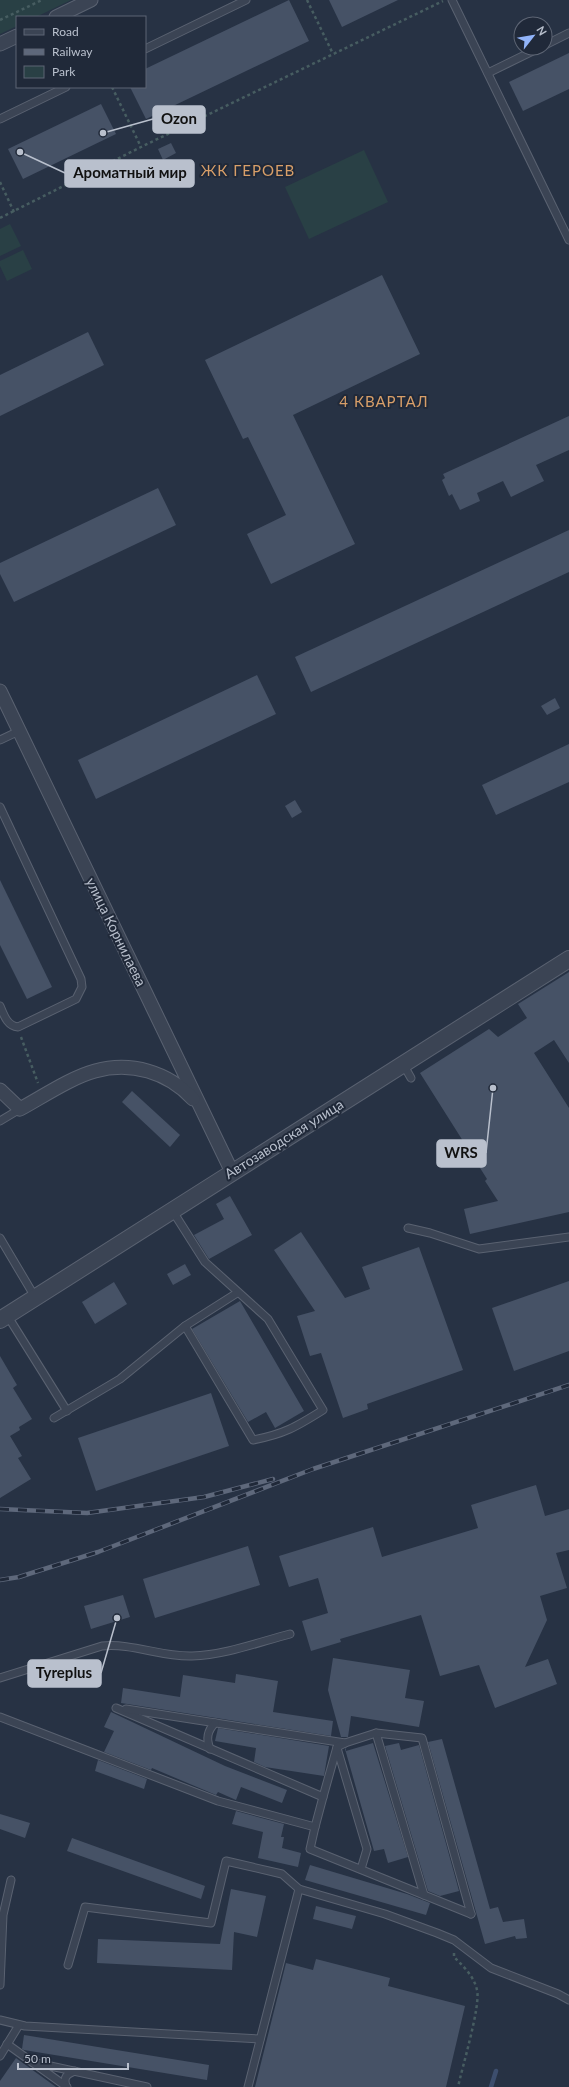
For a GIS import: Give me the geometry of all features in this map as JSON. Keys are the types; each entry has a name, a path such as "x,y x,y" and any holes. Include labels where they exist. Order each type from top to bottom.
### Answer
{"street":[{"path":"58,16 91,0"},
{"path":"0,44 16,36"},
{"name":"улица Корнилаева","path":"0,691 232,1172"},
{"name":"Автозаводская улица","path":"4,1317 569,958"},
{"path":"0,1090 20,1108 94,1071 118,1067 142,1069 164,1076 184,1089 200,1106"}],"lane":[{"path":"146,49 246,0"},
{"path":"452,0 569,240"},
{"path":"553,41 569,33"},
{"path":"488,73 523,56"},
{"path":"0,119 64,88"},
{"path":"0,740 19,730"},
{"path":"0,807 81,979 82,987 76,999 18,1027 12,1026 8,1022 0,1006"},
{"path":"403,1064 411,1078"},
{"path":"0,1121 20,1108"},
{"path":"172,1210 205,1262 237,1293 268,1319 323,1410 297,1427 279,1435 253,1440 185,1326"},
{"path":"408,1228 479,1248 569,1237"},
{"path":"0,1238 35,1297"},
{"path":"54,1418 120,1379 185,1326 237,1293"},
{"path":"4,1317 67,1411"},
{"path":"0,1678 102,1646 118,1644 172,1655 192,1656 213,1654 290,1634"},
{"path":"323,1797 116,1708 345,1742"},
{"path":"0,1717 218,1801 315,1827"},
{"path":"210,1749 207,1739 208,1734 216,1723"},
{"path":"376,1733 424,1895"},
{"path":"376,1733 422,1738 471,1914 310,1849 315,1827 337,1747 345,1742 376,1733"},
{"path":"337,1747 367,1849 360,1869"},
{"path":"68,1965 85,1907 211,1923 226,1861 282,1874 299,1889 385,1914 454,1940 491,1968 558,1994 569,2000"},
{"path":"0,1985 4,1915 11,1880"},
{"path":"248,2087 299,1889"},
{"path":"0,2020 18,2025 260,2039"},
{"path":"0,2056 18,2025"},
{"path":"7,2044 66,2086"},
{"path":"32,2062 147,2087"},
{"path":"66,2086 66,2075 75,2071"}],"path":[{"path":"0,20 42,0"},
{"path":"308,0 333,54"},
{"path":"0,218 141,147 446,0"},
{"path":"112,88 141,147"},
{"path":"0,182 14,212"},
{"path":"18,1027 43,1096"},
{"path":"454,1940 454,1957 470,1973 478,1990 477,2006 458,2087"}],"green space":[{"path":"0,0 71,0 38,16 16,16 16,26 0,34"},
{"path":"364,150 388,202 309,239 285,187"},
{"path":"10,224 21,246 0,256 0,229"},
{"path":"23,250 32,269 7,281 0,266 0,261"}],"building":[{"path":"289,0 309,41 146,119 130,88 146,88 146,69"},
{"path":"329,0 398,0 342,27"},
{"path":"569,53 569,89 523,111 509,82"},
{"path":"101,104 116,134 23,179 8,149"},
{"path":"171,143 176,153 163,160 158,149"},
{"path":"382,275 420,354 293,415 355,544 271,584 247,534 286,515 248,437 243,439 205,360"},
{"path":"88,332 104,365 0,416 0,375"},
{"path":"569,416 569,450 536,465 544,481 511,497 503,481 477,493 480,501 460,510 452,494 449,496 442,480 445,478 443,474"},
{"path":"158,488 176,525 14,602 0,574 0,563"},
{"path":"569,530 569,572 311,692 295,657"},
{"path":"257,675 276,714 96,799 78,760"},
{"path":"555,698 560,708 547,715 541,706"},
{"path":"569,744 569,782 496,815 482,785"},
{"path":"295,800 302,812 292,818 285,806"},
{"path":"0,880 52,987 27,999 0,945"},
{"path":"569,972 569,1063 554,1040 534,1053 569,1108 569,1212 470,1234 464,1209 498,1201 485,1181 487,1179 420,1073 489,1029 498,1037 527,1018 518,1004"},
{"path":"132,1091 180,1135 170,1147 122,1102"},
{"path":"230,1196 252,1235 209,1259 194,1235 224,1219 216,1204"},
{"path":"301,1232 345,1298 370,1289 362,1267 419,1247 463,1370 367,1404 368,1409 343,1418 321,1353 310,1356 297,1316 315,1311 274,1250"},
{"path":"185,1264 191,1275 173,1285 167,1274"},
{"path":"569,1281 569,1351 514,1371 492,1308"},
{"path":"114,1282 127,1304 95,1324 82,1302"},
{"path":"240,1301 304,1411 275,1428 266,1412 248,1422 192,1329"},
{"path":"0,1356 17,1385 13,1388 32,1419 19,1427 20,1430 10,1436 22,1456 18,1458 31,1479 0,1498"},
{"path":"211,1393 229,1446 96,1491 78,1438"},
{"path":"536,1485 545,1516 569,1509 569,1550 556,1553 567,1588 540,1596 547,1620 525,1667 548,1659 557,1684 495,1708 479,1665 440,1676 421,1615 340,1639 341,1642 311,1651 302,1621 328,1613 318,1578 289,1587 279,1556 373,1527 382,1557 478,1528 471,1505"},
{"path":"248,1546 260,1585 155,1618 143,1579"},
{"path":"123,1595 130,1617 91,1629 84,1606"},
{"path":"333,1658 410,1670 405,1698 424,1701 419,1727 351,1716 348,1737 341,1737 328,1690"},
{"path":"236,1674 278,1681 273,1712 333,1721 331,1736 121,1703 123,1688 180,1697 183,1675 235,1683"},
{"path":"111,1712 225,1766 287,1790 282,1803 241,1787 236,1800 218,1792 216,1795 152,1768 151,1770 104,1752 114,1731 104,1727"},
{"path":"218,1728 329,1746 324,1776 265,1767 254,1762 256,1748 215,1741"},
{"path":"442,1739 490,1909 498,1907 503,1922 524,1919 527,1938 516,1939 515,1936 485,1944 428,1742"},
{"path":"373,1743 408,1857 388,1863 384,1849 374,1851 345,1749 346,1748 346,1751"},
{"path":"399,1743 401,1750 419,1745 459,1891 440,1896 428,1891 385,1746"},
{"path":"98,1760 147,1779 144,1789 95,1771"},
{"path":"236,1811 284,1824 281,1837 284,1837 282,1848 301,1853 298,1867 258,1858 263,1832 232,1824"},
{"path":"0,1814 30,1823 25,1838 0,1829"},
{"path":"72,1838 205,1886 201,1899 67,1851"},
{"path":"310,1865 407,1894 430,1903 426,1915 305,1880"},
{"path":"231,1889 266,1896 257,1937 234,1932 232,1970 97,1963 98,1939 220,1944"},
{"path":"316,1906 356,1916 352,1929 313,1919"},
{"path":"316,1959 390,1978 388,1986 465,2006 446,2087 255,2087 286,1963 313,1970"},
{"path":"24,2035 209,2065 207,2080 24,2050 22,2049"},
{"path":"16,2058 56,2087 0,2087 0,2081"}],"waterway":[{"path":"491,2087 496,2071"}],"railway":[{"path":"0,1580 19,1577 98,1552 313,1469 569,1385"},
{"path":"0,1509 87,1513 204,1497 273,1479"}],"place":[{"name":"Ozon","path":"103,133"},
{"name":"Ароматный мир","path":"20,152"},
{"name":"WRS","path":"493,1088"},
{"name":"Tyreplus","path":"117,1618"}],"district":[{"name":"ЖК ГЕРОЕВ","path":"248,171"},
{"name":"4 КВАРТАЛ","path":"384,402"}]}
